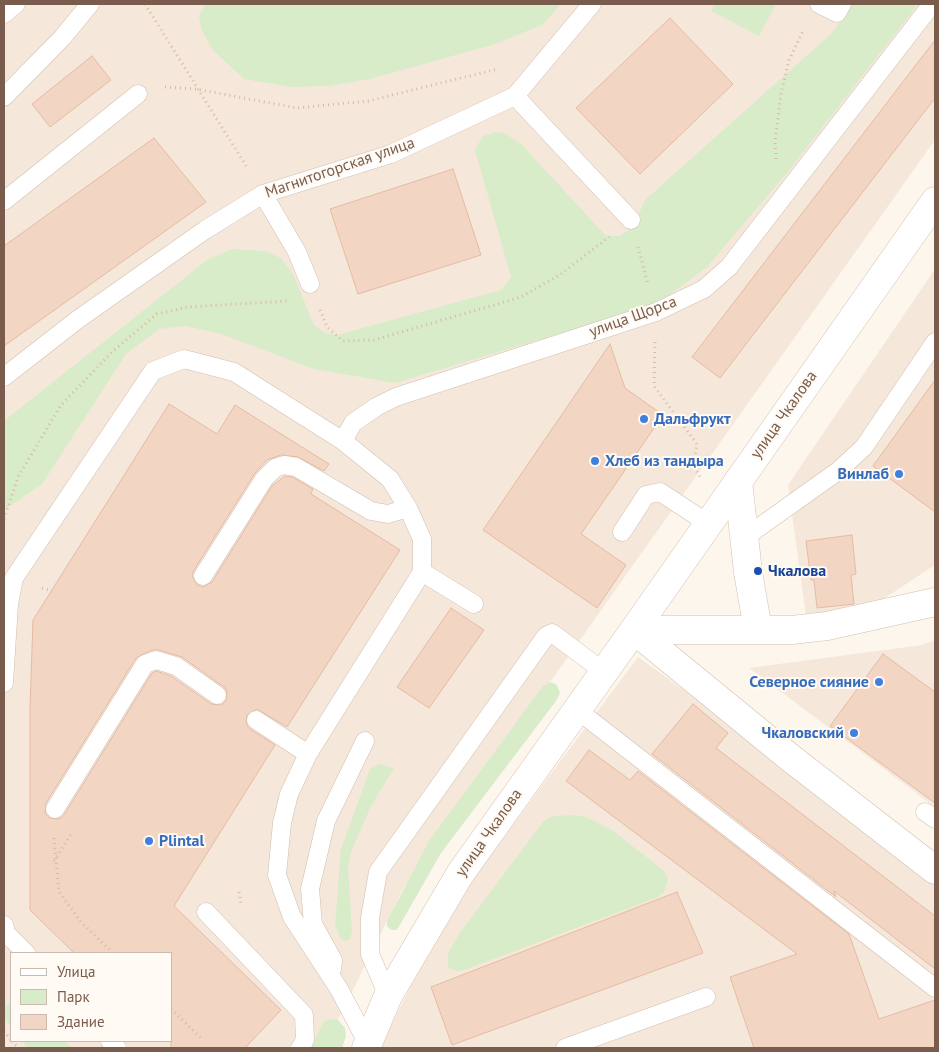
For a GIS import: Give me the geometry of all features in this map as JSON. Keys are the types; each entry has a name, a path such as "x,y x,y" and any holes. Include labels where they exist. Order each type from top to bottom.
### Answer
{"main road":[{"name":"улица Чкалова","path":"367,1046 388,996 460,874 709,524 935,201"},
{"path":"738,481 744,538 758,630"},
{"path":"634,630 758,630 827,626 934,604"},
{"path":"634,630 788,756 935,870"}],"lane":[{"path":"4,14 16,4"},
{"path":"4,97 62,38 90,4"},
{"name":"Магнитогорская улица","path":"4,377 77,320 197,236 264,194 391,154 515,96 592,4"},
{"path":"819,4 837,13 842,4"},
{"name":"улица Щорса","path":"342,441 353,423 376,407 396,397 656,312 704,289 729,267 932,4"},
{"path":"4,201 138,94"},
{"path":"515,96 631,220"},
{"path":"264,194 297,252 310,284"},
{"path":"744,538 838,471 864,447 935,342"},
{"path":"4,683 9,604 14,578 153,370 184,359 234,372 342,441 390,479 408,508 422,539 422,572 308,754 287,801 282,823 277,875 292,917 331,977 367,1046"},
{"path":"203,576 264,479 275,468 284,465 296,467 371,511 388,514 408,508"},
{"path":"622,532 646,495 660,492 709,524"},
{"path":"422,572 474,604"},
{"path":"388,996 370,954 370,918 378,872 546,636 552,633 603,671"},
{"path":"55,809 145,664 156,660 176,666 218,695"},
{"path":"576,709 935,988"},
{"path":"256,720 308,754"},
{"path":"331,977 333,960 313,924 310,889 326,821 365,741"},
{"path":"206,912 304,1015 305,1040 300,1048"},
{"path":"4,926 6,933 25,952"},
{"path":"565,1048 706,997"}],"path":[{"path":"145,4 196,89 240,157"},
{"path":"788,192 775,157 775,141 781,94 789,60 808,20"},
{"path":"138,94 164,87 196,89 297,108 359,102 546,57"},
{"path":"310,284 326,327 343,342 374,340 521,297 561,274 631,220 656,312 654,386 697,444"},
{"path":"55,809 54,861 59,892 81,922 112,952"},
{"path":"172,1010 203,1040"}],"shaded area":[{"path":"4,4 935,4 935,140 403,889 324,1048 4,1048"},
{"path":"935,269 935,565 865,611 806,616 788,485"},
{"path":"935,640 935,807 749,668 922,645"},
{"path":"638,657 935,871 935,1048 380,1048 422,963 480,869"}],"green space":[{"path":"206,4 561,4 542,25 495,44 370,79 328,86 292,87 244,79 213,50 202,31 199,16"},
{"path":"714,4 776,4 759,36 711,11"},
{"path":"852,4 918,4 786,174 707,267 665,298 635,311 395,383 314,369 221,334 186,326 159,329 126,354 42,484 4,510 4,421 207,260 232,249 265,251 281,258 293,274 314,325 325,333 337,335 501,290 511,277 475,150 483,136 496,132 504,133 521,144 606,236 620,236 633,227 645,200 832,33"},
{"path":"551,682 557,685 560,693 556,701 441,853 397,930 391,930 387,926 387,921 429,841 543,686"},
{"path":"379,764 394,768 371,806 351,852 348,867 352,931 350,940 344,941 340,938 335,925 341,849 370,769"},
{"path":"574,815 586,817 612,830 664,871 668,879 664,892 656,898 467,969 459,971 450,969 448,966 448,953 459,934 543,822 552,816"},
{"path":"10,1002 10,1026 4,1017 5,1007"},
{"path":"338,1020 345,1028 346,1036 342,1048 311,1048 324,1021"},
{"path":"23,1042 66,1042 72,1048 28,1048"}],"building":[{"path":"670,18 733,84 640,174 576,108"},
{"path":"935,40 935,98 720,378 692,357"},
{"path":"92,56 111,80 50,127 32,104"},
{"path":"154,138 206,202 4,346 4,246"},
{"path":"453,169 481,255 358,294 330,209"},
{"path":"610,344 625,388 663,415 581,534 626,565 597,608 483,530"},
{"path":"935,380 935,512 873,466"},
{"path":"169,404 217,434 235,405 329,464 324,471 298,457 281,455 267,460 255,473 194,570 192,576 197,585 203,587 212,582 272,486 285,476 292,477 313,489 311,494 400,550 287,727 257,709 247,715 246,724 250,729 275,745 174,906 281,1010 245,1048 171,1048 172,952 73,952 30,910 30,708 33,620","holes":["152,650 159,650 182,657 224,687 227,691 226,701 221,705 211,704 171,676 156,671 152,673 64,815 60,819 50,818 45,814 46,803 136,658"]},
{"path":"852,535 856,574 851,575 854,604 817,608 814,580 811,580 806,541"},
{"path":"451,608 484,630 429,708 397,687"},
{"path":"883,654 935,692 935,803 830,726"},
{"path":"693,704 728,733 716,748 935,916 935,969 834,891 836,897 652,754"},
{"path":"589,750 630,780 638,771 849,934 879,1019 935,1000 935,1048 754,1048 730,977 797,954 566,781"},
{"path":"677,892 703,953 452,1045 431,987"}],"place":[{"name":"Дальфрукт","path":"644,419"},
{"name":"Хлеб из тандыра","path":"595,461"},
{"name":"Винлаб","path":"899,474"},
{"name":"Чкалова","path":"758,571"},
{"name":"Северное сияние","path":"879,682"},
{"name":"Чкаловский","path":"854,733"},
{"name":"Plintal","path":"149,841"}]}
